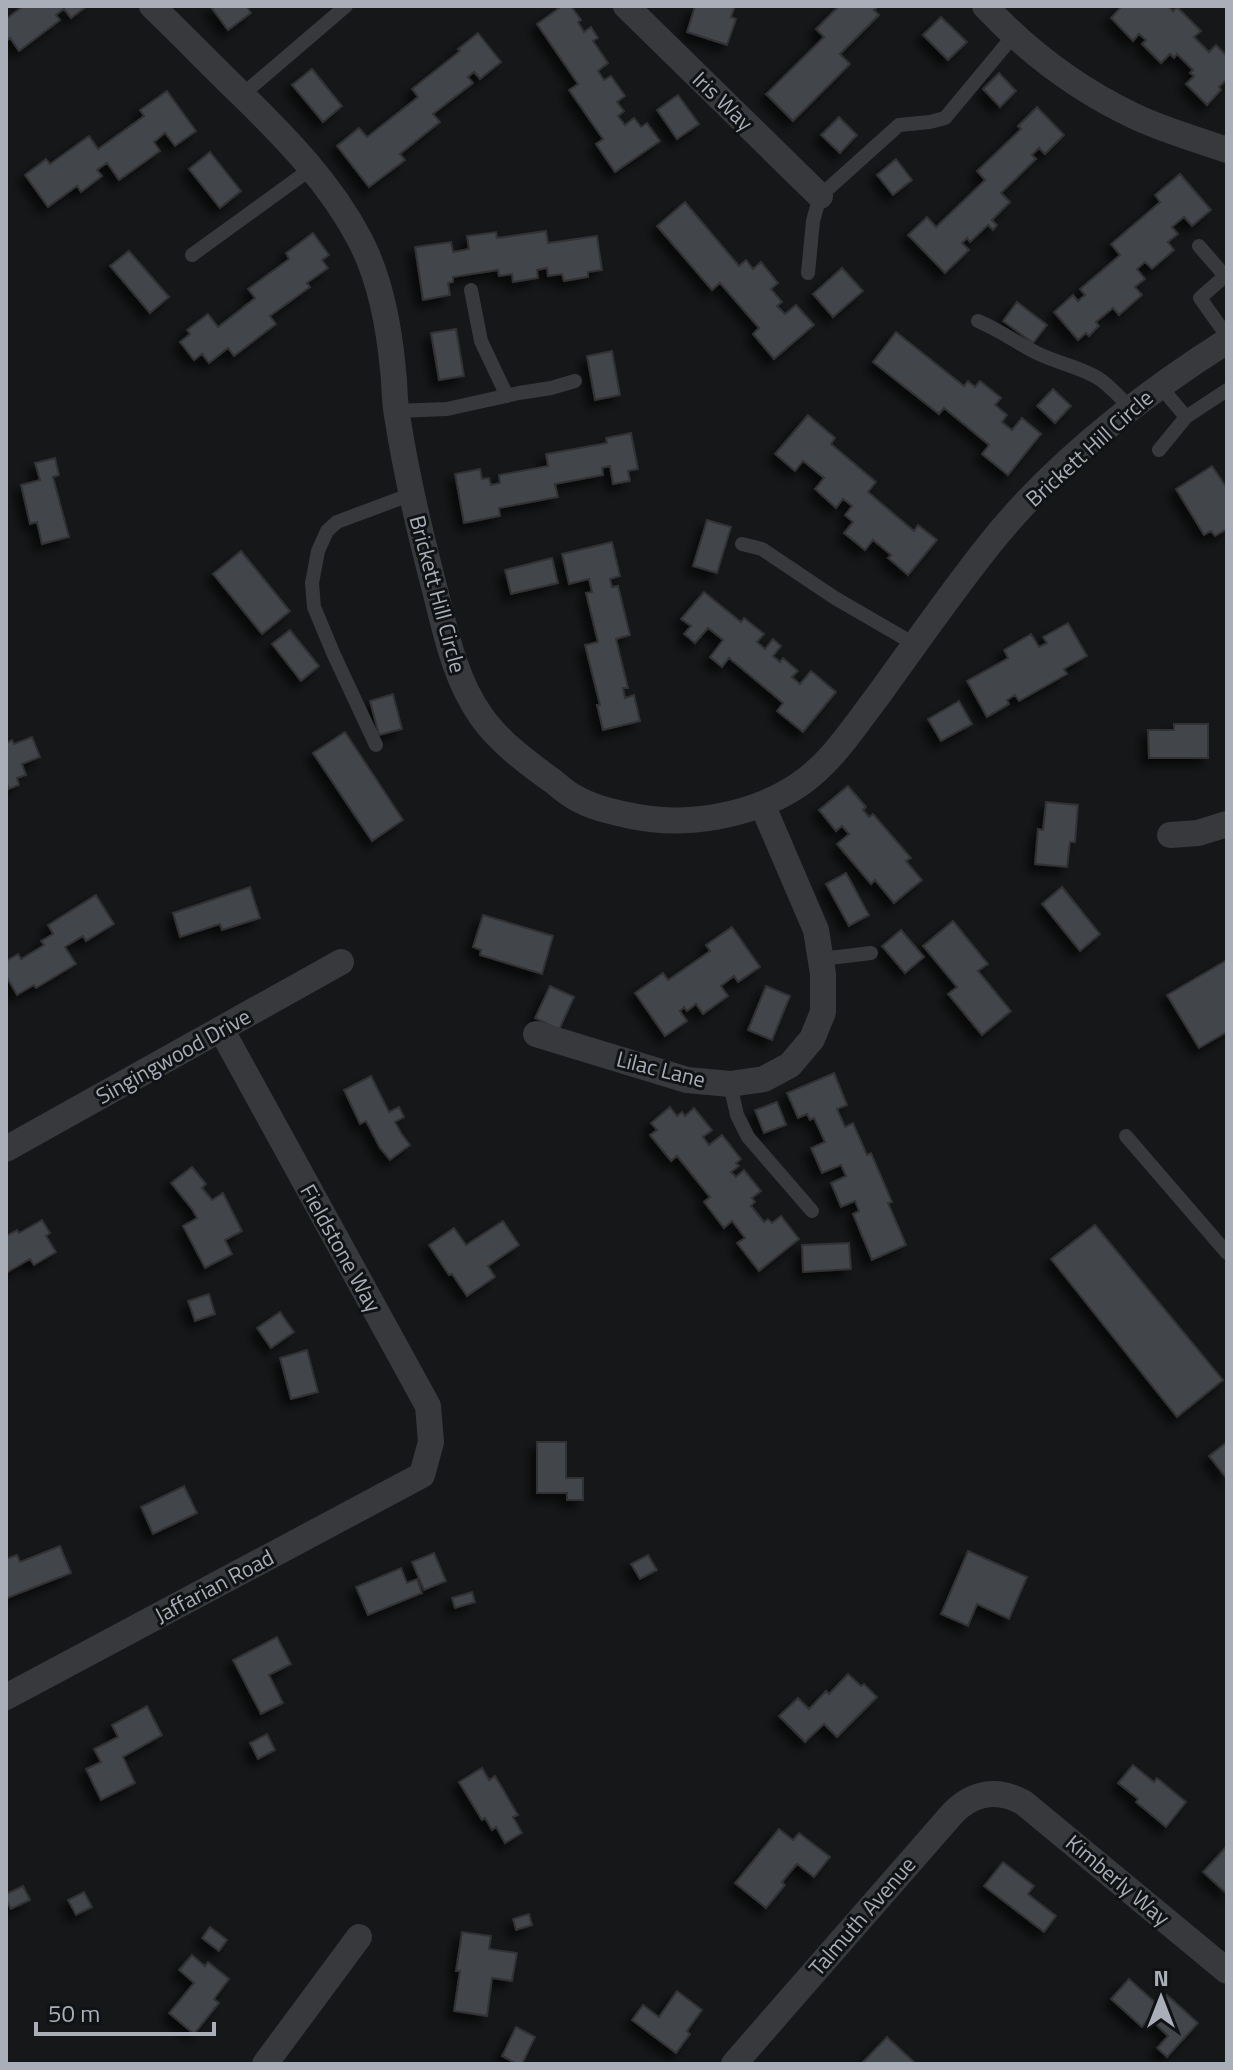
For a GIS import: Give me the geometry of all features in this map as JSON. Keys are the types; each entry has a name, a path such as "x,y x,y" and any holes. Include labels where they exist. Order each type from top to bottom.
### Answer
{"street":[{"name":"Brickett Hill Circle","path":"152,6 287,139 312,168 360,240 384,308 396,411 412,494 452,655 464,688 483,719 543,774 575,798 607,810 641,818 673,820 732,814 762,804 800,784 834,754 989,545 1054,474 1130,408 1227,338"},
{"name":"Iris Way","path":"626,6 820,196"},
{"path":"985,6 1043,62 1103,100 1136,117 1227,150"},
{"name":"Lilac Lane","path":"536,1034 687,1080 730,1084 764,1079 790,1065 812,1039 823,1012 823,974 816,930 762,804"},
{"path":"1170,835 1198,833 1227,824"},
{"name":"Singingwood Drive","path":"6,1149 341,962"},
{"name":"Fieldstone Way","path":"221,1029 428,1406 431,1442 422,1475"},
{"name":"Jaffarian Road","path":"6,1697 422,1475"},
{"name":"Talmuth Avenue","path":"734,2064 958,1807 979,1795 1005,1795"},
{"name":"Kimberly Way","path":"1005,1795 1024,1803 1227,1971"},
{"path":"265,2064 359,1937"}],"lane":[{"path":"242,95 346,6"},
{"path":"808,273 813,221 820,196 899,125 945,118 1014,35"},
{"path":"192,255 312,168"},
{"path":"1199,246 1225,276 1200,298 1227,338"},
{"path":"471,290 481,341 507,396"},
{"path":"978,321 1036,352 1099,379 1130,408"},
{"path":"396,411 447,409 575,381"},
{"path":"1160,386 1186,417"},
{"path":"1159,450 1186,417 1227,390"},
{"path":"376,745 314,607 312,583 318,551 327,531 337,522 412,494"},
{"path":"742,544 762,549 835,598 916,645"},
{"path":"821,959 871,953"},
{"path":"730,1084 737,1115 748,1137 812,1211"},
{"path":"1126,1136 1227,1253"}],"building":[{"path":"23,6 87,6 71,18 64,9 56,15 60,20 19,51 10,38 6,41 6,19"},
{"path":"210,6 246,6 251,13 228,30"},
{"path":"562,6 571,6 581,20 578,22 584,32 591,27 598,38 593,41 608,63 598,71 604,80 611,76 625,96 617,102 624,111 618,116 625,125 634,118 641,127 647,123 660,141 615,172 596,144 603,139 569,90 578,84 537,24"},
{"path":"695,6 735,6 731,17 736,19 727,45 687,32"},
{"path":"839,6 878,6 874,10 879,15 840,54 850,64 793,121 766,94 824,37 816,29"},
{"path":"1120,6 1168,6 1173,11 1177,7 1201,31 1194,37 1209,52 1216,45 1227,56 1227,79 1207,105 1186,84 1194,76 1190,73 1193,70 1177,54 1174,58 1170,54 1161,63 1142,44 1146,40 1139,34 1133,41 1111,18"},
{"path":"941,17 967,42 948,60 923,35"},
{"path":"478,33 501,62 480,79 474,72 468,77 473,83 433,114 440,122 400,154 405,160 369,187 337,146 359,128 367,137 418,97 412,89"},
{"path":"312,69 342,106 323,122 292,85"},
{"path":"999,73 1016,91 1000,107 983,89"},
{"path":"167,91 196,131 175,146 165,133 154,142 160,151 119,180 107,163 97,170 102,176 81,192 77,186 48,207 25,175 46,159 50,164 89,136 98,149 144,116 140,110"},
{"path":"678,95 699,124 677,139 657,110"},
{"path":"1037,107 1064,135 1045,154 1039,148 1032,155 1036,159 1001,193 1010,202 992,220 997,225 993,230 988,225 970,242 967,238 962,243 969,250 945,273 908,235 927,217 936,227 985,180 977,171 1021,129 1018,126"},
{"path":"839,117 857,135 840,153 821,135"},
{"path":"210,152 241,191 220,208 189,169"},
{"path":"896,159 912,180 893,195 877,175"},
{"path":"1180,174 1211,210 1192,226 1184,217 1172,227 1178,234 1168,242 1174,250 1152,269 1145,262 1137,269 1145,279 1135,287 1142,295 1119,315 1113,308 1096,322 1099,326 1089,336 1086,333 1078,340 1054,312 1073,295 1078,301 1085,295 1080,289 1120,255 1111,244 1160,202 1155,195"},
{"path":"685,202 739,266 746,260 753,269 761,262 778,283 771,289 782,302 777,306 785,314 796,305 814,325 774,359 753,334 759,328 720,283 712,290 657,226"},
{"path":"546,231 548,243 597,236 602,270 588,272 588,277 564,281 562,274 548,276 547,268 537,270 538,278 513,282 512,274 499,276 498,270 453,277 453,282 448,283 450,295 423,300 415,247 451,242 453,252 469,249 467,236 496,232 497,238"},
{"path":"313,233 329,255 322,260 328,268 307,283 310,287 270,316 276,324 234,356 228,348 209,363 202,354 194,360 180,342 190,334 187,330 208,314 218,327 255,298 248,289 289,259 286,253"},
{"path":"129,251 169,297 150,313 110,266"},
{"path":"842,268 863,291 833,317 813,294"},
{"path":"1017,302 1047,325 1033,343 1003,321"},
{"path":"456,329 464,376 439,380 431,333"},
{"path":"896,332 964,386 968,381 975,387 980,381 1001,398 995,405 1007,415 1002,422 1012,430 1022,418 1041,434 1008,475 982,454 989,445 944,408 939,414 873,362"},
{"path":"612,351 620,395 595,400 587,356"},
{"path":"1053,389 1071,406 1055,423 1037,406"},
{"path":"808,415 835,438 831,444 876,482 868,492 914,531 918,525 937,540 908,575 873,540 865,550 844,533 853,522 845,515 852,506 843,499 836,508 815,489 824,478 803,461 795,471 775,454"},
{"path":"631,433 638,469 628,471 630,481 613,484 610,466 602,468 603,475 555,484 558,497 499,508 500,516 464,523 455,474 480,469 482,479 489,478 491,485 500,483 499,475 548,466 546,454 607,443 606,438"},
{"path":"55,458 59,475 53,477 69,537 42,544 37,522 30,524 21,485 40,480 35,463"},
{"path":"1212,466 1227,488 1227,529 1215,536 1211,531 1204,535 1176,489"},
{"path":"707,520 731,527 717,573 693,566"},
{"path":"612,542 620,576 610,579 612,587 618,586 630,635 616,639 628,688 623,688 625,698 634,695 640,721 603,730 585,645 598,642 586,593 592,592 589,579 569,584 562,554"},
{"path":"241,551 290,611 262,634 213,574"},
{"path":"552,558 558,583 511,594 505,570"},
{"path":"704,592 741,622 744,618 764,634 757,642 765,649 773,639 781,646 773,656 780,662 783,658 798,671 792,677 800,684 811,671 836,692 803,732 777,711 783,703 729,658 722,667 710,657 723,640 708,628 695,643 684,634 691,626 681,619"},
{"path":"1068,623 1087,656 1064,669 1067,674 1019,701 1015,695 1007,700 1009,704 987,717 967,681 1008,658 1004,650 1031,634 1039,647 1047,643 1043,637"},
{"path":"290,630 319,666 301,681 272,644"},
{"path":"393,694 402,729 379,735 370,701"},
{"path":"959,701 972,724 941,741 928,719"},
{"path":"1174,724 1208,724 1208,758 1149,758 1148,730 1174,730"},
{"path":"345,732 403,820 372,841 313,753"},
{"path":"32,737 40,757 22,764 26,775 17,778 19,785 9,789 6,782 6,743 12,740 14,744"},
{"path":"848,786 866,807 863,810 869,817 873,814 911,858 906,861 922,880 894,903 875,880 871,884 837,844 849,834 842,826 836,831 819,810"},
{"path":"1046,802 1078,805 1075,842 1070,842 1067,867 1035,864 1038,829 1043,830"},
{"path":"846,873 869,915 849,926 826,884"},
{"path":"250,887 260,918 222,930 220,924 180,937 173,913"},
{"path":"1062,887 1100,934 1080,951 1042,904"},
{"path":"96,895 114,924 86,941 83,936 65,947 76,964 36,988 34,985 17,995 6,976 6,961 18,954 21,959 44,945 41,941 53,934 48,925"},
{"path":"483,915 553,936 542,974 480,955 481,950 473,947"},
{"path":"953,921 988,964 978,971 1011,1011 982,1035 948,994 957,987 923,946"},
{"path":"732,927 760,967 738,982 734,976 721,986 728,996 703,1014 696,1004 687,1011 684,1007 680,1011 687,1021 665,1036 635,993 663,973 668,980 710,951 706,945"},
{"path":"901,930 924,957 905,973 882,946"},
{"path":"1227,960 1227,1032 1199,1048 1167,995"},
{"path":"550,986 574,997 559,1030 535,1018"},
{"path":"766,986 790,996 772,1040 748,1030"},
{"path":"834,1073 847,1105 837,1109 845,1127 853,1123 867,1155 871,1153 906,1245 872,1260 853,1214 859,1211 855,1201 841,1207 831,1183 846,1176 841,1165 822,1173 811,1148 825,1142 814,1118 810,1120 807,1114 798,1118 787,1093"},
{"path":"371,1076 389,1112 399,1107 404,1117 395,1122 410,1145 390,1160 366,1121 360,1124 344,1090"},
{"path":"777,1102 786,1125 764,1133 755,1110"},
{"path":"670,1107 677,1116 682,1112 685,1116 694,1108 712,1130 703,1137 709,1145 722,1135 741,1159 736,1163 739,1166 731,1172 736,1177 744,1170 761,1191 752,1198 755,1202 751,1206 764,1222 768,1219 772,1223 781,1216 799,1239 759,1271 737,1243 745,1238 732,1221 724,1228 704,1202 710,1197 677,1156 671,1161 650,1135 657,1130 651,1123"},
{"path":"192,1167 206,1184 202,1188 212,1200 223,1193 242,1231 225,1240 232,1254 205,1268 183,1226 197,1218 171,1183"},
{"path":"42,1220 50,1233 46,1236 56,1252 34,1265 30,1259 6,1273 6,1236 17,1230 19,1233"},
{"path":"503,1221 519,1245 488,1266 495,1277 467,1296 429,1245 454,1228 466,1245"},
{"path":"1095,1225 1223,1380 1177,1417 1051,1259"},
{"path":"849,1243 851,1269 803,1272 802,1245"},
{"path":"209,1294 215,1314 195,1321 188,1301"},
{"path":"280,1312 294,1332 271,1348 257,1328"},
{"path":"307,1350 318,1392 291,1399 280,1358"},
{"path":"537,1442 566,1442 566,1478 583,1478 583,1500 567,1500 567,1493 537,1493"},
{"path":"1227,1442 1227,1479 1209,1456"},
{"path":"184,1486 197,1513 153,1534 141,1507"},
{"path":"60,1546 71,1573 7,1598 6,1559 17,1555 20,1562"},
{"path":"968,1551 1027,1577 1009,1619 977,1604 968,1626 941,1614"},
{"path":"434,1553 446,1581 424,1590 412,1562"},
{"path":"648,1555 657,1570 640,1579 631,1564"},
{"path":"401,1568 407,1583 417,1579 422,1593 368,1615 356,1587"},
{"path":"472,1592 475,1602 455,1608 452,1598"},
{"path":"277,1637 291,1664 269,1675 283,1703 261,1714 233,1660"},
{"path":"848,1674 877,1697 837,1737 824,1724 805,1742 779,1716 798,1698 809,1709"},
{"path":"147,1706 162,1735 123,1757 135,1783 101,1800 86,1769 101,1762 94,1749 118,1737 112,1725"},
{"path":"267,1734 275,1750 258,1759 250,1743"},
{"path":"1133,1765 1154,1782 1157,1778 1186,1802 1166,1827 1118,1783"},
{"path":"482,1768 489,1780 495,1776 518,1815 513,1817 522,1833 505,1843 496,1827 492,1830 485,1818 482,1820 459,1782"},
{"path":"779,1829 793,1840 799,1833 830,1857 814,1877 797,1864 766,1908 735,1883"},
{"path":"1227,1848 1227,1894 1203,1872"},
{"path":"1003,1862 1034,1886 1028,1894 1056,1916 1044,1932 984,1886"},
{"path":"23,1886 30,1900 11,1909 6,1894"},
{"path":"84,1892 92,1907 76,1915 68,1900"},
{"path":"529,1914 532,1925 516,1930 513,1919"},
{"path":"210,1927 227,1940 219,1951 202,1938"},
{"path":"462,1932 491,1936 489,1949 517,1953 512,1981 492,1978 487,2016 454,2011"},
{"path":"192,1955 205,1966 208,1962 229,1979 214,1999 219,2003 194,2034 169,2013 194,1983 179,1970"},
{"path":"1129,1979 1158,2005 1167,1995 1198,2023 1167,2057 1157,2048 1168,2036 1149,2018 1142,2027 1111,1999"},
{"path":"677,1991 702,2010 676,2053 632,2020 643,2005 659,2017"},
{"path":"516,2027 535,2037 522,2064 502,2056"},
{"path":"887,2037 914,2062 861,2064"}]}
